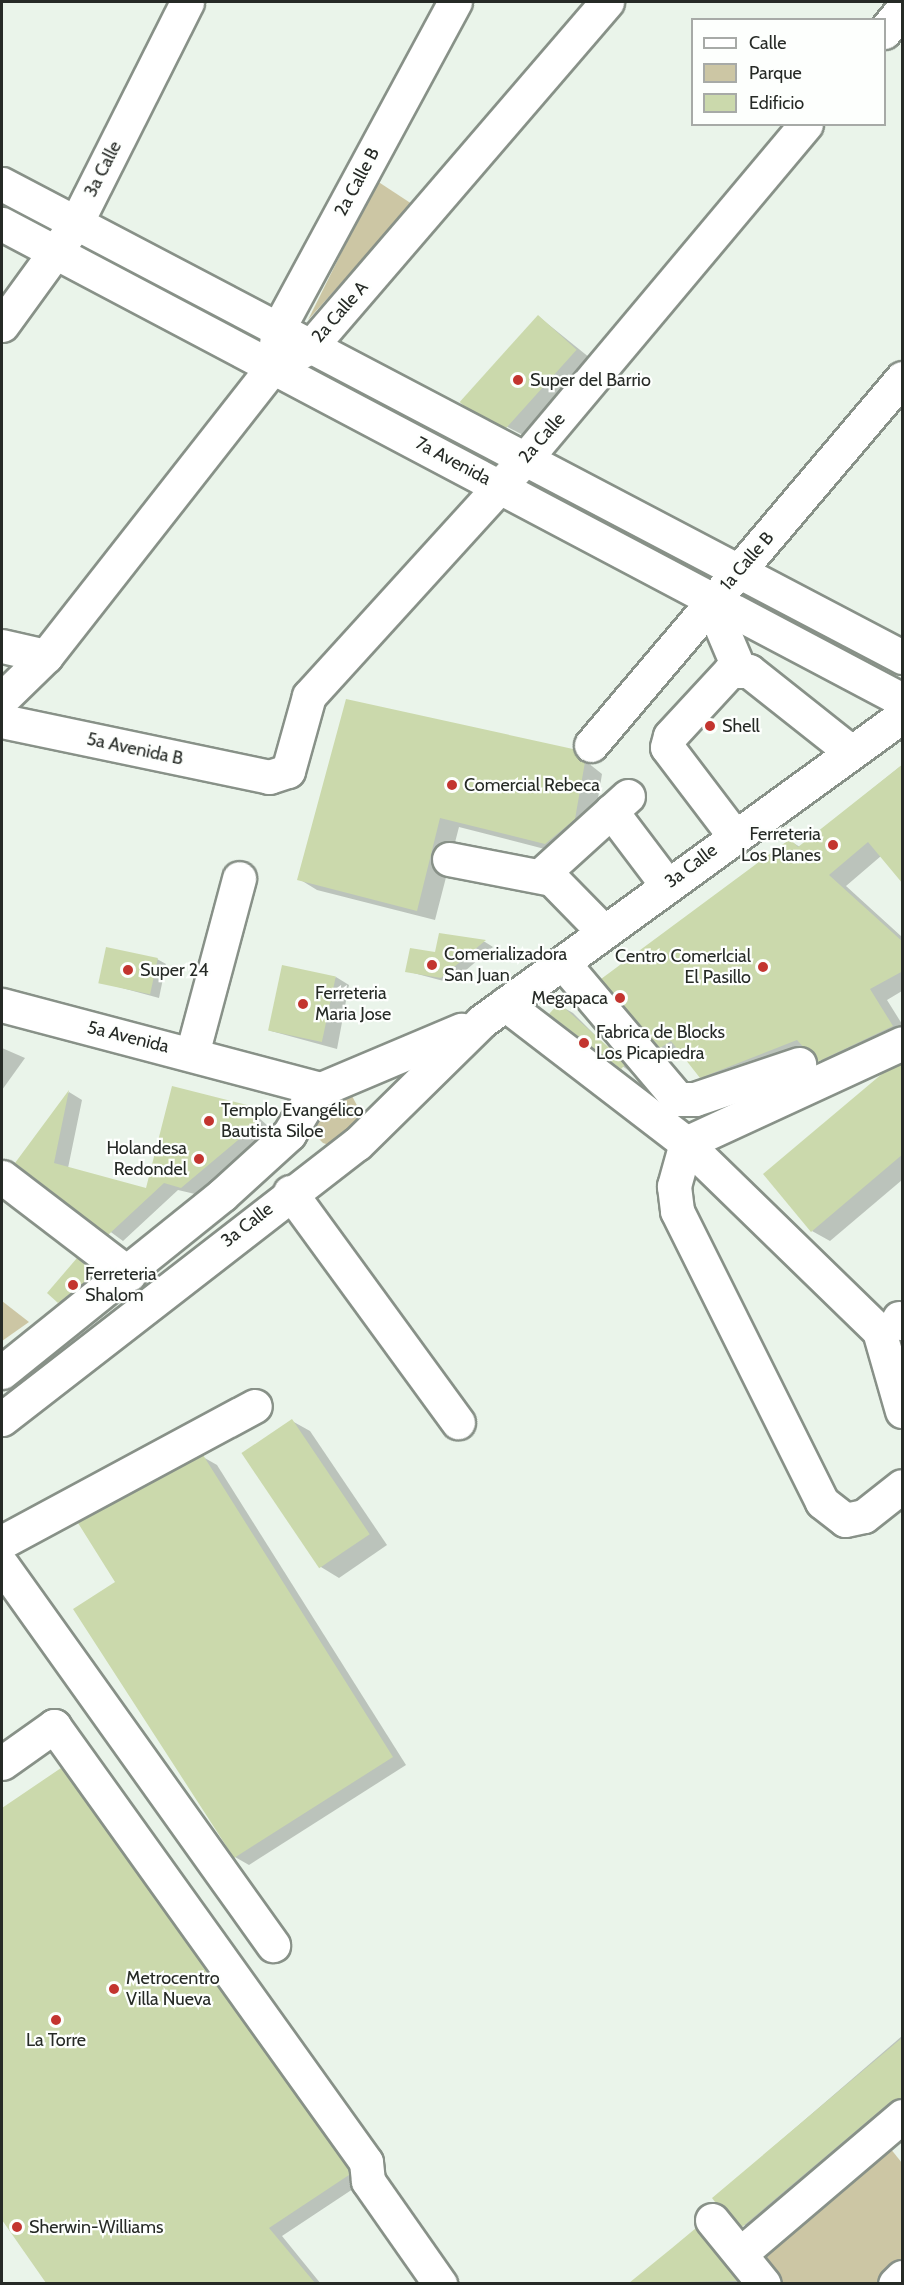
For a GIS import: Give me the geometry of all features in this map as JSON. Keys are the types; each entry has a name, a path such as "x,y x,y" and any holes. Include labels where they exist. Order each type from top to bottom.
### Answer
{"street":[{"name":"3a Calle","path":"2,325 75,223 187,2"},
{"name":"2a Calle B","path":"273,367 278,329 454,2"},
{"name":"2a Calle A","path":"2,699 46,656 273,367 311,346 608,2"},
{"path":"886,31 903,10"},
{"name":"2a Calle","path":"269,777 288,771 309,696 525,459 804,126"},
{"name":"7a Avenida","path":"2,184 903,657"},
{"name":"7a Avenida","path":"2,224 903,700"},
{"name":"1a Calle B","path":"591,744 903,378"},
{"path":"713,601 739,669 850,751"},
{"path":"2,646 46,656"},
{"path":"733,834 667,747 670,736 730,671 739,669"},
{"name":"3a Calle","path":"2,1419 363,1135 494,1013 733,834 903,716"},
{"name":"5a Avenida B","path":"2,721 269,777"},
{"path":"542,874 619,803 667,885"},
{"path":"449,859 542,874 564,886 603,931"},
{"path":"192,1054 239,878"},
{"path":"563,963 678,1099 695,1099 799,1064"},
{"name":"5a Avenida","path":"2,1005 254,1070 357,1091 367,1102 363,1135"},
{"name":"3a Calle","path":"2,1372 129,1274 274,1149 329,1087 494,1013"},
{"path":"494,1013 686,1143 896,1322 903,1411"},
{"path":"903,1043 686,1143 674,1186 677,1211 822,1502 845,1520 864,1516 903,1486"},
{"path":"254,1070 284,1101 285,1122 274,1149"},
{"path":"2,1177 129,1274"},
{"path":"290,1192 458,1422"},
{"path":"2,1542 255,1406"},
{"path":"2,1565 273,1945"},
{"path":"2,1763 54,1726 366,2162 368,2181 440,2283"},
{"path":"740,2254 897,2132"},
{"path":"712,2220 764,2283"},
{"path":"895,2283 903,2277"}],"green space":[{"path":"377,181 412,204 308,320"},
{"path":"351,1094 363,1117 332,1146 323,1143 310,1130 307,1111"},
{"path":"2,1301 29,1322 2,1341"},
{"path":"886,2143 902,2163 902,2263 878,2283 779,2283 754,2253"}],"building":[{"name":"Super del Barrio","path":"538,315 577,350 498,437 460,402"},
{"name":"Comercial Rebeca","path":"346,699 573,749 585,762 575,819 545,844 440,818 417,911 297,880"},
{"name":"Centro Comerlcial El Pasillo","path":"903,764 903,884 868,842 829,875 903,942 903,971 870,989 893,1026 817,1062 797,1040 700,1078 671,1041 660,1048 601,979 790,839 798,847"},
{"path":"439,933 486,940 441,978 405,972 410,948 435,952"},
{"name":"Super 24","path":"106,947 158,958 150,994 98,983"},
{"name":"Ferreteria Maria Jose","path":"282,965 336,976 322,1042 268,1031"},
{"path":"559,1003 615,1053 625,1065 621,1069 549,1014"},
{"path":"903,1063 903,1154 811,1232 763,1174 883,1073"},
{"path":"172,1086 247,1105 256,1113 256,1125 181,1188 164,1183 108,1235 15,1163 69,1090 54,1163 146,1188"},
{"name":"Ferreteria Shalom","path":"77,1258 96,1273 58,1303 47,1293"},
{"path":"292,1419 370,1534 319,1568 241,1453"},
{"path":"203,1455 393,1757 234,1858 73,1609 115,1582 78,1523"},
{"name":"Metrocentro Villa Nueva","path":"61,1768 348,2169 349,2175 269,2228 315,2283 46,2283 2,2220 2,1808"},
{"path":"903,2037 903,2098 890,2102 742,2227 715,2202 712,2198"},
{"path":"696,2228 737,2281 629,2283 672,2248"}],"place":[{"name":"Super del Barrio","path":"518,380"},
{"name":"Shell","path":"710,726"},
{"name":"Comercial Rebeca","path":"452,785"},
{"name":"Ferreteria Los Planes","path":"833,845"},
{"name":"Comerializadora San Juan","path":"432,965"},
{"name":"Centro Comerlcial El Pasillo","path":"763,967"},
{"name":"Super 24","path":"128,970"},
{"name":"Megapaca","path":"620,998"},
{"name":"Ferreteria Maria Jose","path":"303,1004"},
{"name":"Fabrica de Blocks Los Picapiedra","path":"584,1043"},
{"name":"Templo Evangélico Bautista Siloe","path":"209,1121"},
{"name":"Holandesa Redondel","path":"199,1159"},
{"name":"Ferreteria Shalom","path":"73,1285"},
{"name":"Metrocentro Villa Nueva","path":"114,1989"},
{"name":"La Torre","path":"56,2020"},
{"name":"Sherwin-Williams","path":"17,2227"}]}
